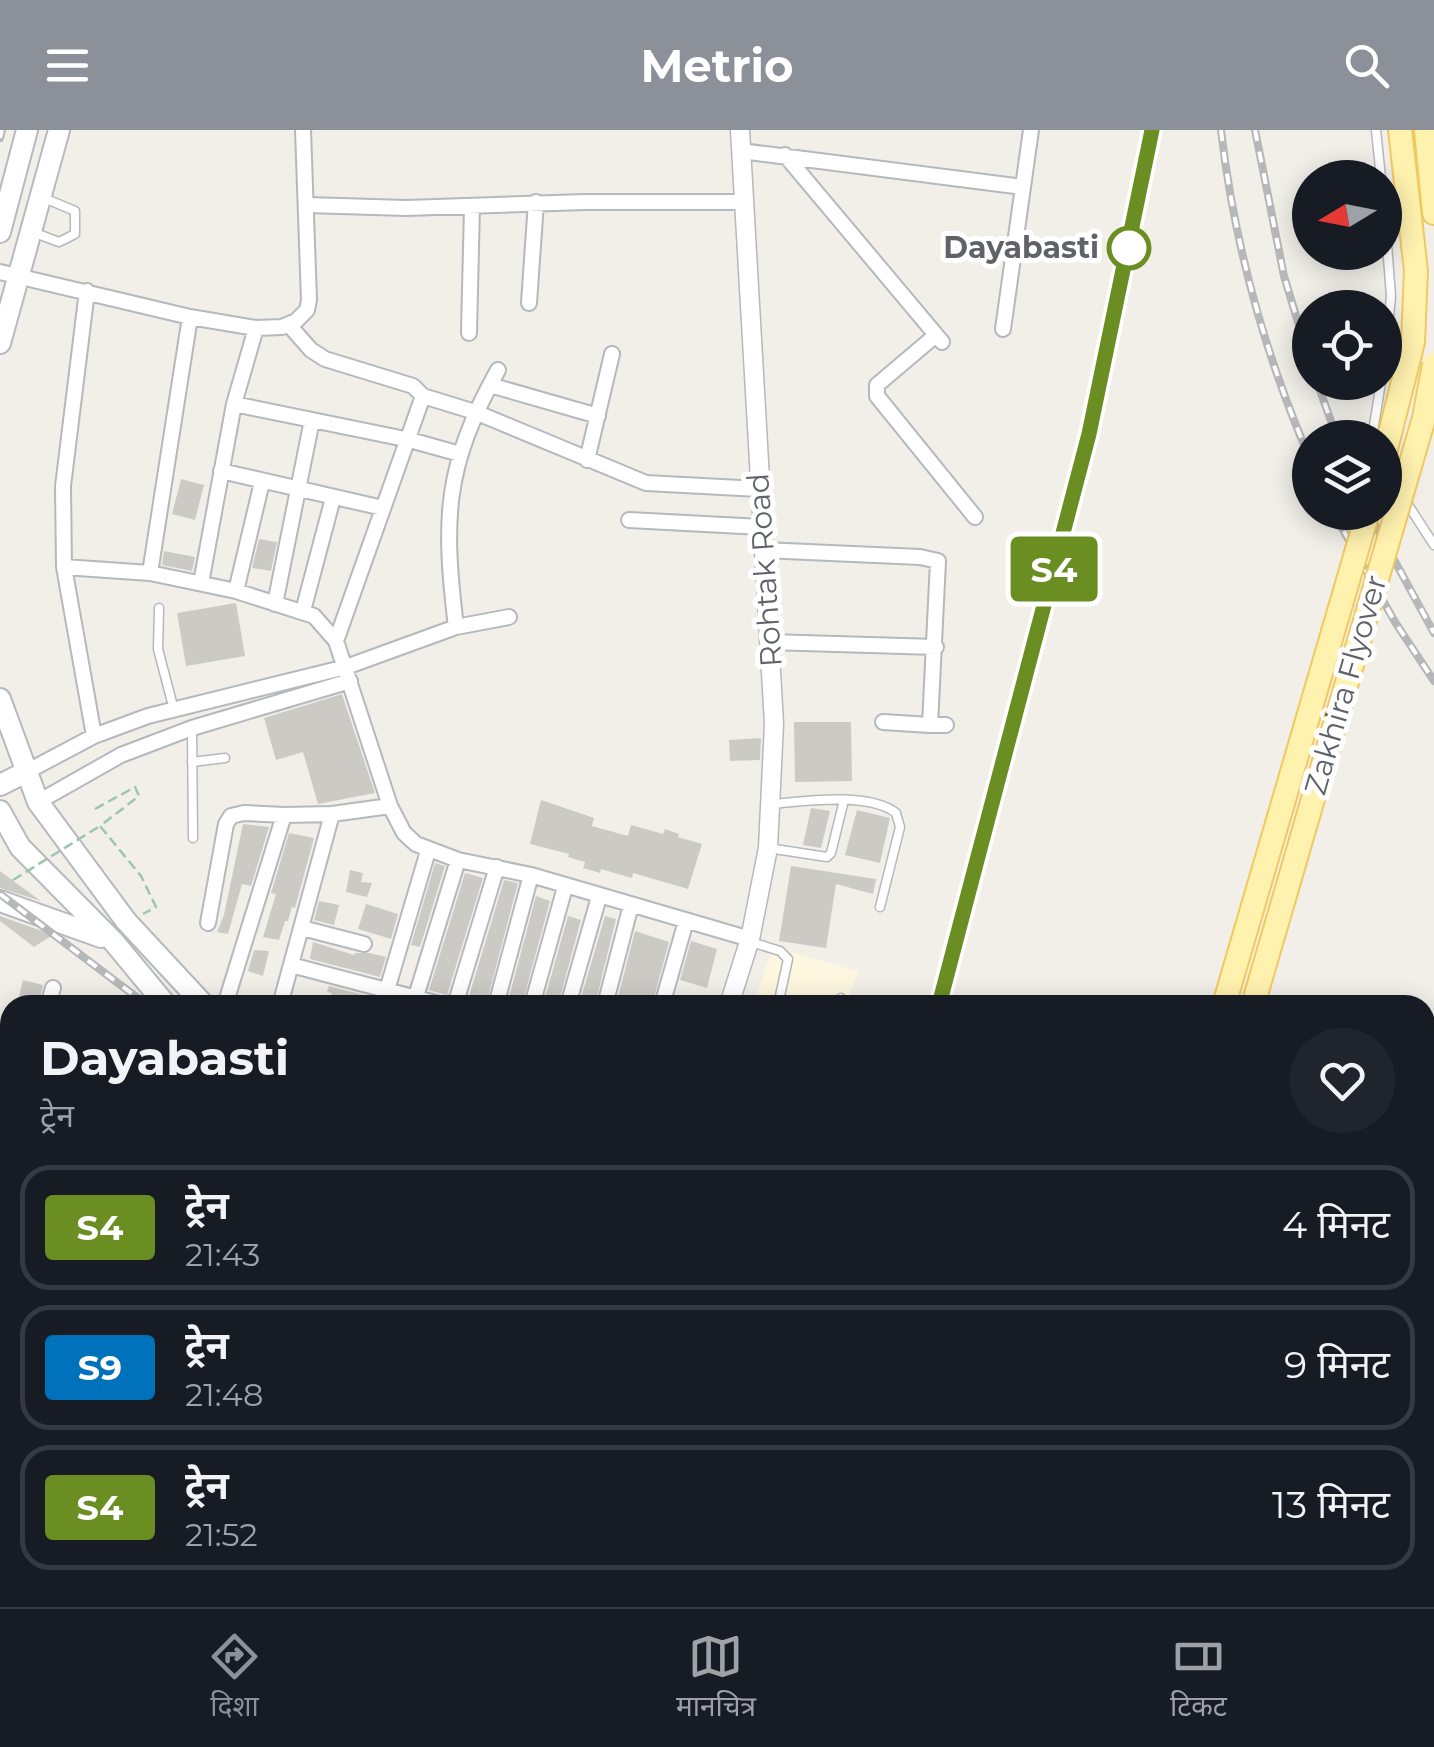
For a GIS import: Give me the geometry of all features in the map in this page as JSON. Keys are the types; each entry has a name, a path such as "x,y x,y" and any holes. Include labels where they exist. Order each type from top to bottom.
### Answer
{"main road":[{"path":"1,225 28,130"},
{"path":"0,344 8,274 30,231 59,130"},
{"path":"1393,420 1414,342 1416,271 1400,130"},
{"path":"1426,130 1434,212"},
{"name":"Zakhira Flyover","path":"1256,995 1424,418 1434,364"},
{"name":"Zakhira Flyover","path":"1227,995 1363,530"},
{"path":"0,699 38,802 126,921 195,995"},
{"path":"0,785 28,771"},
{"path":"38,802 2,819 20,847 112,941 158,995"},
{"path":"0,901 112,941"}],"street":[{"path":"8,274 190,317 256,328 289,325 302,316 309,300 303,130"},
{"name":"Rohtak Road","path":"732,995 749,940 768,848 774,724 740,130"},
{"path":"1003,329 1031,130"},
{"path":"741,151 1023,187"},
{"path":"785,155 939,339 877,385 877,396 975,516"},
{"path":"529,302 536,202"},
{"path":"308,205 745,202"},
{"path":"470,333 472,206"},
{"path":"1,225 30,231"},
{"path":"87,291 63,486 64,568 94,736"},
{"path":"150,573 190,317"},
{"path":"289,325 325,359 413,386 423,396 475,412 646,484 760,489"},
{"path":"200,583 234,404 256,328"},
{"path":"587,460 612,354"},
{"path":"456,627 447,528 450,498 475,412 498,370"},
{"path":"490,385 598,416"},
{"path":"336,641 423,396"},
{"path":"234,404 460,454"},
{"path":"275,604 312,420"},
{"path":"221,471 383,508"},
{"path":"236,591 262,482"},
{"path":"302,611 333,498"},
{"path":"629,520 762,526"},
{"path":"763,550 938,561 930,725"},
{"path":"64,568 150,573 236,591 314,616 336,641 390,806 404,832 428,851 531,876 749,940"},
{"path":"38,802 121,754 348,674 456,627 509,617"},
{"path":"769,642 936,647"},
{"path":"28,771 94,736 174,710 348,674"},
{"path":"883,722 946,726"},
{"path":"208,922 226,824 231,816 332,814 390,806"},
{"path":"284,995 332,814"},
{"path":"228,995 284,816"},
{"path":"387,990 428,851"},
{"path":"417,995 458,860"},
{"path":"458,995 497,867"},
{"path":"499,995 531,876"},
{"path":"535,995 565,886"},
{"path":"571,995 599,897"},
{"path":"608,995 632,905"},
{"path":"665,995 686,920"},
{"path":"302,928 364,944"},
{"path":"291,965 399,995"},
{"path":"51,995 53,988"}],"lane":[{"path":"1376,130 1378,160"},
{"path":"30,231 59,242 74,234 75,211 40,196"},
{"path":"1402,495 1434,545"},
{"path":"159,608 158,649 174,710"},
{"path":"192,728 193,838"},
{"path":"192,762 225,758"},
{"path":"772,804 844,800 887,806 899,817 900,827 880,907"},
{"path":"768,848 827,857 844,800"},
{"path":"749,940 780,951 788,959 780,995"}],"path":[{"path":"12,880 100,826 138,796 134,787 95,809"},
{"path":"100,826 141,876 156,907 143,914 151,925"}],"shaded area":[{"path":"773,947 858,971 850,995 756,995"}],"building":[{"path":"181,479 204,485 195,520 172,514"},
{"path":"259,539 277,542 271,571 252,568"},
{"path":"164,551 195,557 192,571 162,565"},
{"path":"236,603 245,656 186,666 177,613"},
{"path":"342,694 375,793 318,804 303,752 276,760 264,718"},
{"path":"794,722 851,722 852,781 795,782"},
{"path":"761,738 760,760 730,761 729,740"},
{"path":"541,800 594,818 592,826 628,836 631,825 663,834 665,829 702,844 688,889 633,873 632,878 601,869 600,873 583,868 585,862 568,857 569,854 530,844"},
{"path":"811,808 830,811 821,848 803,845"},
{"path":"857,810 890,818 880,863 845,855"},
{"path":"243,824 269,827 251,886 242,884 228,934 217,932 224,915"},
{"path":"289,833 314,838 295,908 285,921 279,940 263,937"},
{"path":"435,863 445,866 420,947 411,945"},
{"path":"791,866 876,879 873,894 836,884 826,948 779,941"},
{"path":"350,870 363,873 361,882 372,883 367,897 346,892"},
{"path":"0,871 12,880 41,901 0,888"},
{"path":"465,873 483,878 447,995 429,990"},
{"path":"504,880 518,883 489,995 469,995"},
{"path":"536,896 550,901 525,995 510,995"},
{"path":"319,901 339,905 334,925 314,920"},
{"path":"366,904 398,914 391,939 358,929"},
{"path":"0,916 53,935 34,947 0,921"},
{"path":"568,916 581,920 561,995 546,995"},
{"path":"605,916 616,919 597,995 582,995"},
{"path":"635,931 669,942 655,995 619,995"},
{"path":"691,941 717,949 707,988 680,980"},
{"path":"313,942 354,955 386,957 380,977 310,959"},
{"path":"254,950 269,951 263,976 248,971"},
{"path":"23,980 43,985 40,995 19,995"},
{"path":"329,986 363,995 331,995 327,992"}],"railway":[{"path":"0,138 2,130"},
{"path":"942,995 1089,434 1152,130"},
{"path":"1221,130 1243,256 1265,339 1294,420"},
{"path":"1255,130 1292,302"},
{"path":"1323,400 1331,420"},
{"path":"1343,530 1434,681"},
{"path":"1378,530 1434,633"},
{"path":"0,894 134,995"}],"train":[{"name":"S4","path":"942,995 1089,434 1152,130"}],"place":[{"name":"Dayabasti","path":"1129,248"}]}
